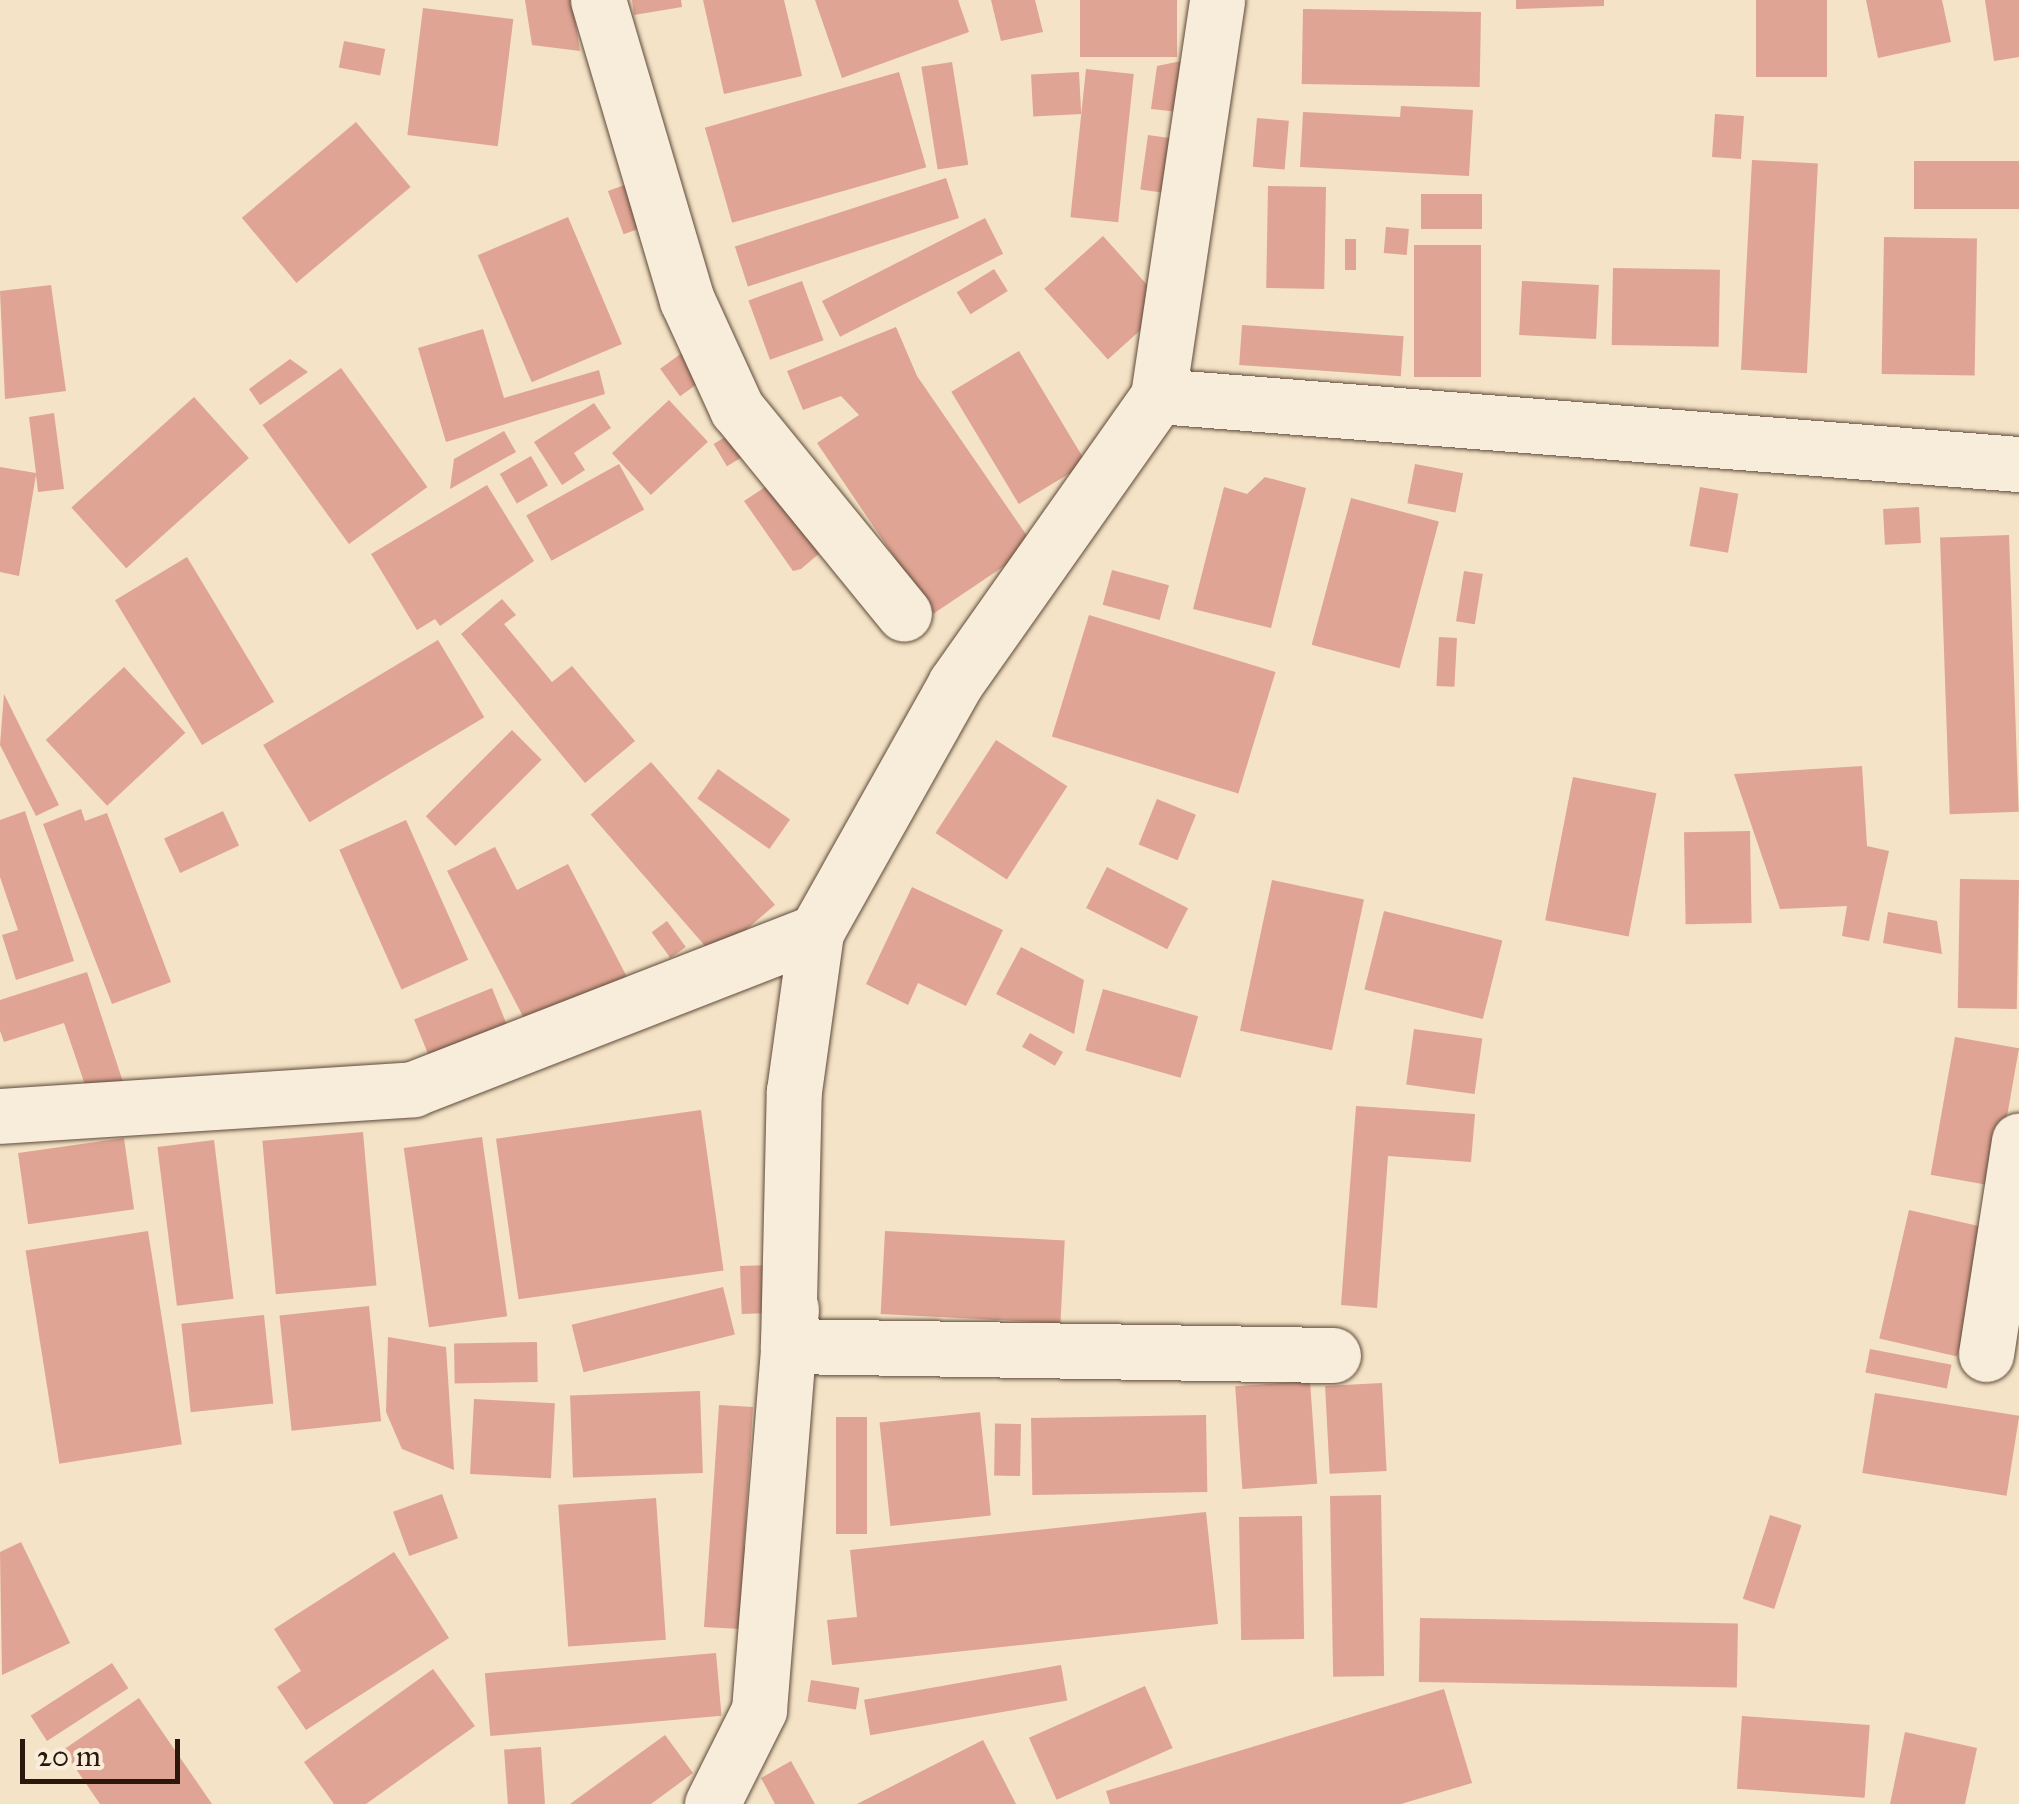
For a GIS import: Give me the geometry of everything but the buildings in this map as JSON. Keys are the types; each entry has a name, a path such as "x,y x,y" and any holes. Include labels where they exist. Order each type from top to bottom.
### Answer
{"street":[{"path":"598,0 687,300 737,409 904,614"},
{"path":"712,1804 759,1710 822,921 1033,575 1158,396 1217,0"},
{"path":"1158,396 2019,464"},
{"path":"0,1116 414,1089 822,921"},
{"path":"1986,1354 2019,1141"},
{"path":"788,1346 1333,1355"}]}
